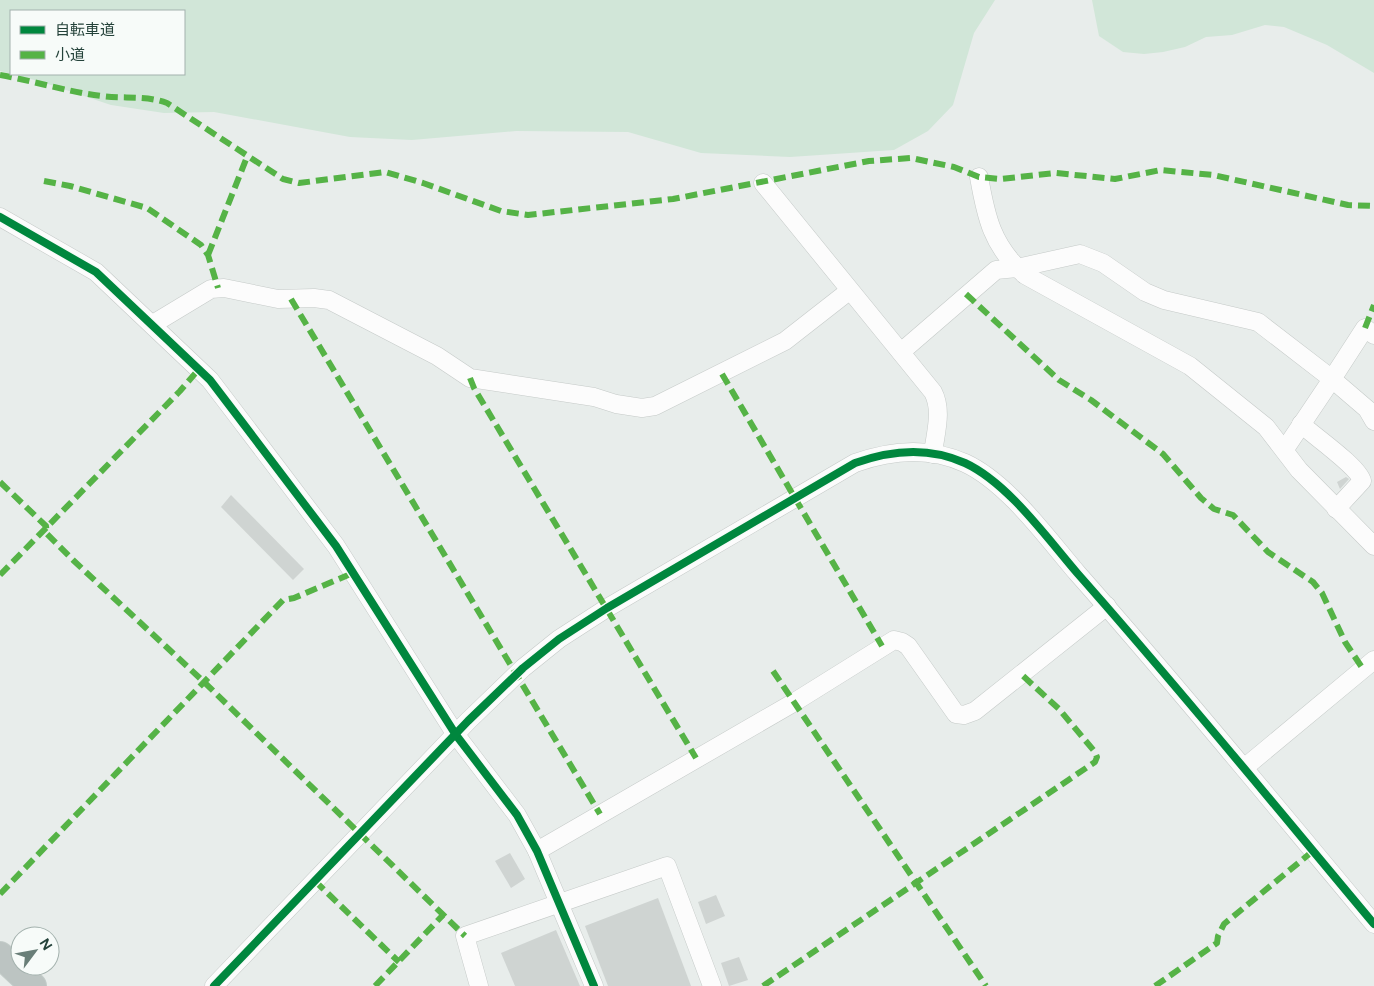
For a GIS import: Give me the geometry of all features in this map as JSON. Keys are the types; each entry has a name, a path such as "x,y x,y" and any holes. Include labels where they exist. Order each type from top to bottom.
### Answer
{"highway":[{"path":"0,955 33,986"}],"street":[{"path":"979,176 987,220 998,242 1017,268 1025,275 1190,366 1266,427 1285,449 1299,470 1374,546"},
{"path":"763,183 938,400 933,454"},
{"path":"0,218 96,272 210,380 330,538 456,735 517,815 537,851 594,986"},
{"path":"901,352 996,270 1017,268 1080,254 1103,263 1145,292 1164,300 1258,322 1332,378 1367,409 1374,421"},
{"path":"153,324 211,289 224,288 278,299 314,298 329,300 437,356 470,378 594,397 616,404 642,408 655,406 774,348 849,290"},
{"path":"1285,449 1364,328 1374,336"},
{"path":"1301,424 1324,445 1346,460 1361,476 1362,481 1336,509"},
{"path":"214,986 456,735 523,668 559,639 606,608 855,464 877,455 898,452 933,454 965,463 986,475 1002,488 1107,606 1374,924"},
{"path":"537,851 793,702 894,640 908,646 956,714 964,715 975,711 1107,606"},
{"path":"1244,768 1374,660"},
{"path":"479,986 465,936 667,866 712,986"}],"green space":[{"path":"0,0 995,0 974,33 953,105 928,131 894,150 790,157 701,153 628,132 516,131 412,140 350,137 214,112 164,113 111,105 15,75 185,75 185,10 10,10 10,74 0,71"},
{"path":"1092,0 1374,0 1374,73 1327,45 1284,27 1265,25 1232,35 1206,37 1185,47 1163,52 1144,54 1123,52 1099,36"}],"building":[{"path":"1346,477 1349,479 1340,489 1337,482"},
{"path":"231,495 304,569 293,580 221,507"},
{"path":"510,853 525,879 511,888 495,861"},
{"path":"716,895 725,916 706,924 698,902"},
{"path":"658,898 691,986 608,986 585,926"},
{"path":"556,930 580,986 515,986 501,953"},
{"path":"739,957 748,980 729,986 721,963"}],"marked path":[{"path":"0,75 89,94 151,99 167,103 283,179 299,183 385,172 423,183 501,211 528,215 673,199 869,161 911,158 954,167 979,177 1000,179 1056,173 1115,179 1161,170 1213,175 1348,205 1374,206"},
{"path":"208,255 247,157"},
{"path":"44,181 70,186 147,208 201,245 208,255 218,288"},
{"path":"966,294 1059,380 1091,400 1163,454 1201,498 1214,509 1233,515 1268,552 1313,582 1322,593 1345,642 1363,669"},
{"path":"291,299 600,814"},
{"path":"1365,328 1374,305"},
{"path":"0,575 180,391 199,369"},
{"path":"722,374 882,646"},
{"path":"470,378 474,388 696,758"},
{"path":"0,482 46,526 47,534 73,560 204,682 465,936"},
{"path":"0,894 283,600 294,598 353,573"},
{"path":"773,671 986,986"},
{"path":"763,986 1095,762 1097,757 1095,752 1059,709 1021,674"},
{"path":"1155,986 1217,943 1224,924 1313,851"},
{"path":"315,881 399,962"},
{"path":"375,986 443,915"}],"cycle path":[{"path":"0,217 96,272 210,380 336,546 456,735 517,815 537,851 594,986"},
{"path":"214,986 468,721 523,668 559,639 607,608 855,463 882,455 910,452 938,454 965,463 981,472 996,484 1026,512 1374,924"}]}
